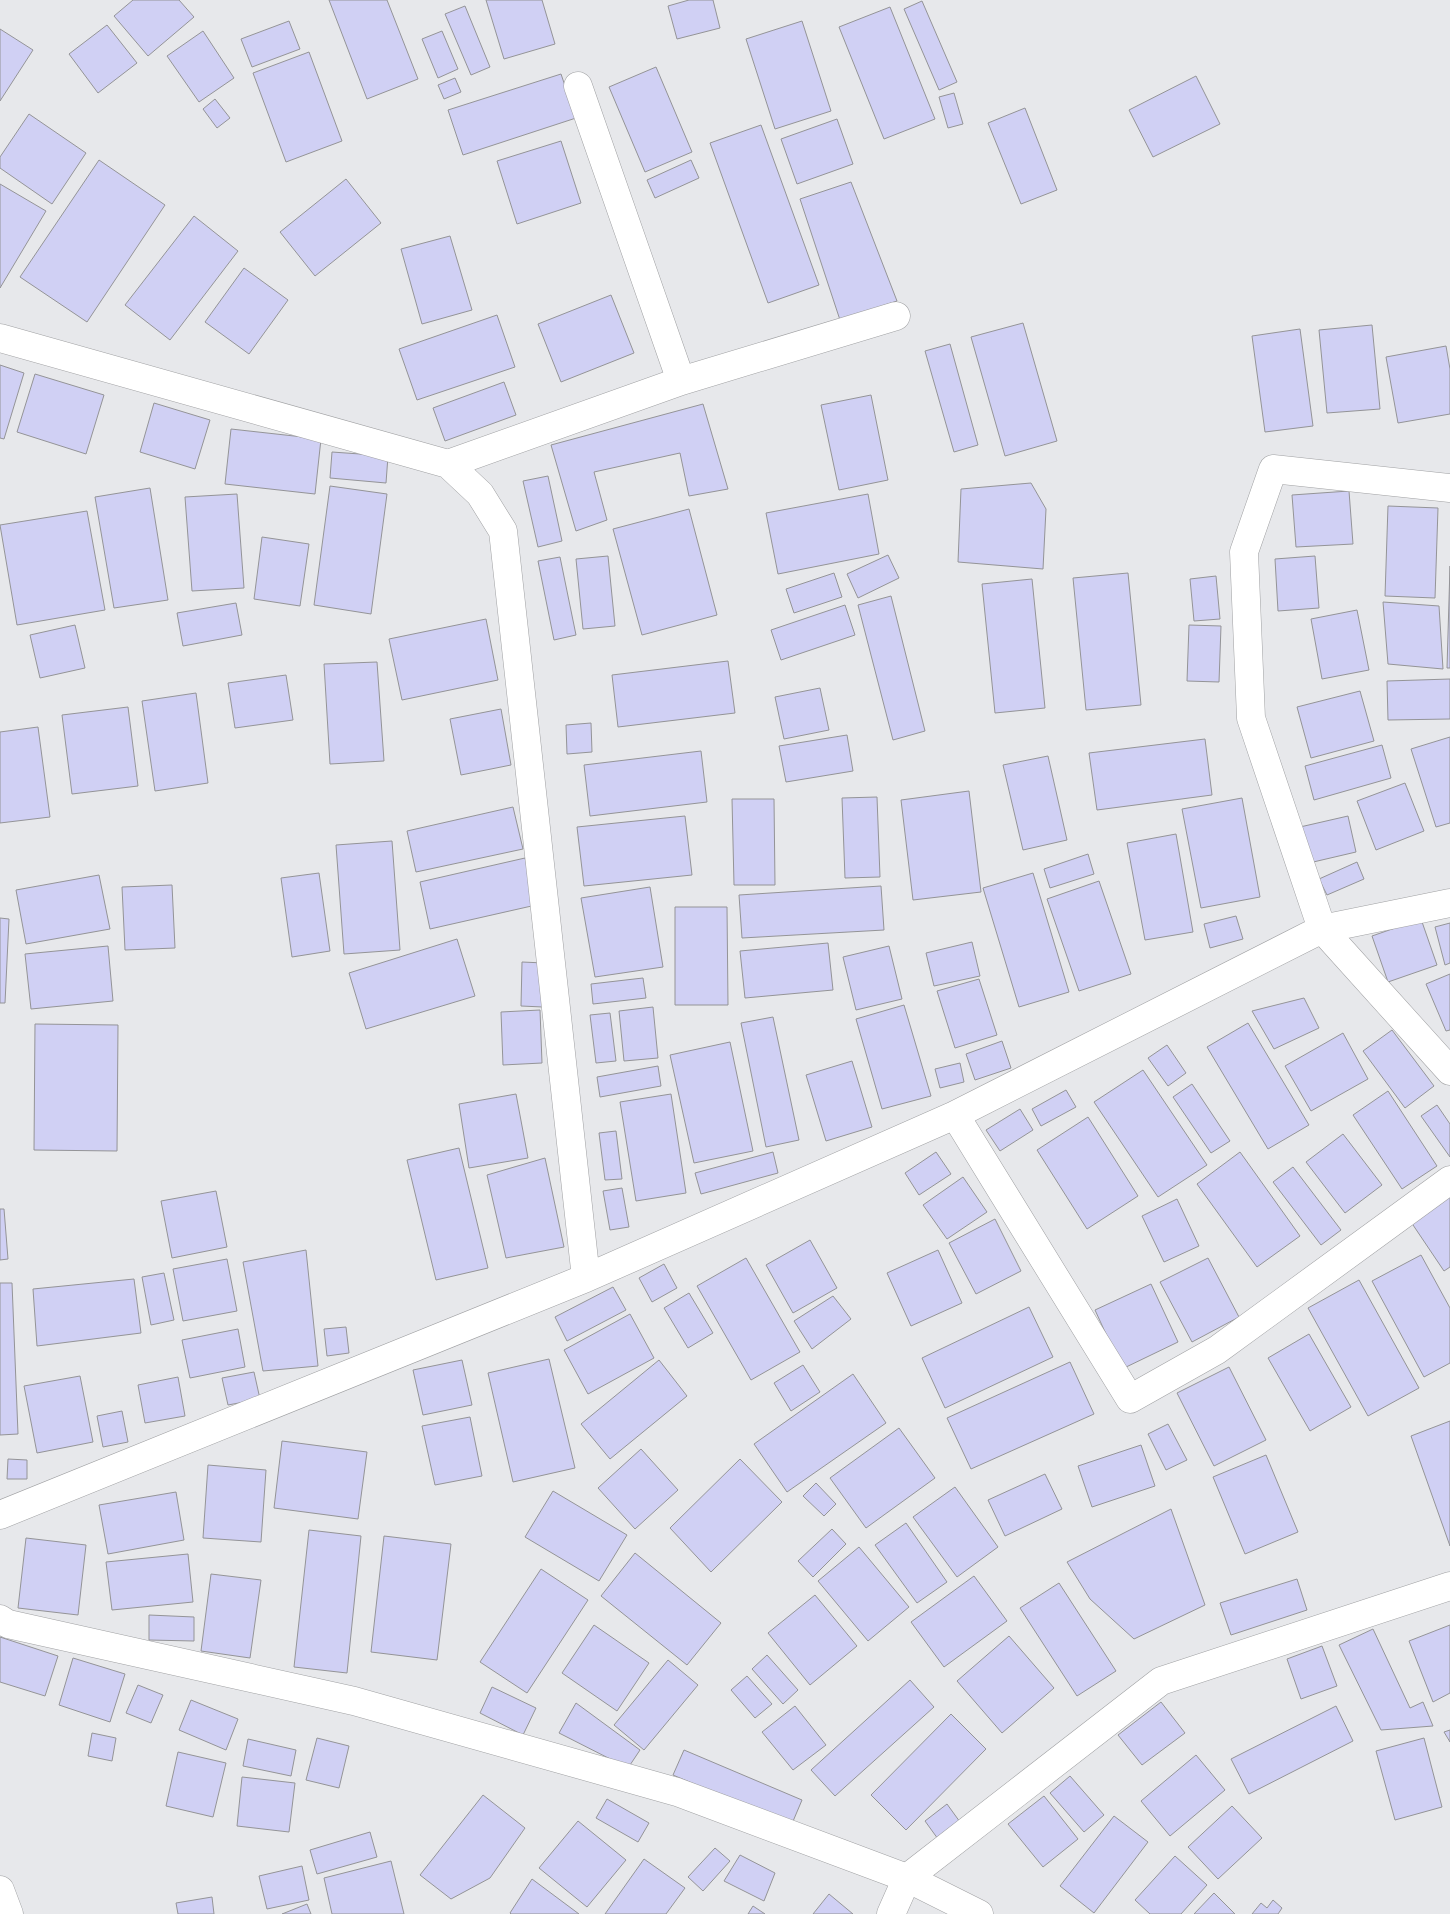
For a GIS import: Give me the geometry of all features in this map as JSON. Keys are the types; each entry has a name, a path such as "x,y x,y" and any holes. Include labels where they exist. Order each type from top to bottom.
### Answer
{"street":[{"path":"578,86 680,382"},
{"path":"448,464 680,382 896,316"},
{"path":"0,338 448,464 480,494 503,531 586,1278"},
{"path":"1450,488 1273,469 1244,552 1251,718 1322,929 1450,1071"},
{"path":"0,1515 586,1278 955,1115 1322,929 1450,903"},
{"path":"955,1115 1130,1399 1217,1350 1450,1180"},
{"path":"891,1914 907,1878 1161,1681 1450,1586"},
{"path":"0,1619 8,1624 354,1700 677,1792 907,1878 979,1914"},
{"path":"0,1890 8,1914"}],"building":[{"path":"133,0 179,0 194,17 148,56 114,16"},
{"path":"329,0 387,0 418,79 367,99"},
{"path":"486,0 542,0 555,44 504,59"},
{"path":"689,0 713,0 720,28 677,39 668,6"},
{"path":"922,1 957,82 939,90 904,9"},
{"path":"465,6 490,67 471,75 445,14"},
{"path":"890,7 935,119 884,139 839,27"},
{"path":"289,21 300,49 252,67 241,39"},
{"path":"802,21 831,111 775,129 746,39"},
{"path":"107,25 137,63 98,93 69,54"},
{"path":"0,29 33,50 0,101"},
{"path":"203,31 234,78 199,102 167,56"},
{"path":"442,31 458,69 438,78 422,39"},
{"path":"309,52 342,141 286,162 253,73"},
{"path":"656,67 692,152 645,172 609,87"},
{"path":"561,74 576,118 463,155 448,110"},
{"path":"1196,76 1220,124 1153,157 1129,110"},
{"path":"455,78 461,92 444,99 438,85"},
{"path":"954,93 963,124 948,128 939,97"},
{"path":"215,99 230,118 217,128 203,109"},
{"path":"1025,108 1057,190 1021,204 988,123"},
{"path":"29,114 86,153 52,204 0,168 0,157"},
{"path":"837,119 853,164 797,184 781,139"},
{"path":"761,125 819,285 768,303 710,143"},
{"path":"561,141 581,203 517,224 497,161"},
{"path":"99,160 165,205 87,322 20,277"},
{"path":"691,160 699,178 655,198 647,180"},
{"path":"346,179 381,223 315,276 280,232"},
{"path":"851,182 897,301 840,320 800,199"},
{"path":"0,184 46,211 0,288"},
{"path":"194,216 238,251 170,340 125,305"},
{"path":"450,236 472,310 422,324 401,249"},
{"path":"244,268 288,300 249,354 205,322"},
{"path":"611,295 634,353 561,382 538,324"},
{"path":"497,315 515,367 417,400 399,349"},
{"path":"1023,323 1057,441 1005,456 971,337"},
{"path":"1372,325 1380,409 1327,413 1319,330"},
{"path":"1300,329 1313,426 1265,432 1252,336"},
{"path":"950,344 978,445 954,452 925,351"},
{"path":"1446,346 1450,369 1450,414 1398,423 1386,357"},
{"path":"0,365 24,373 4,439 0,438"},
{"path":"35,374 104,395 86,454 17,432"},
{"path":"504,382 516,415 445,441 433,408"},
{"path":"871,395 888,480 839,490 821,405"},
{"path":"154,403 210,420 195,469 140,452"},
{"path":"703,404 728,489 689,496 680,453 594,472 607,520 576,531 551,445"},
{"path":"231,429 321,439 315,494 225,484"},
{"path":"332,452 388,456 386,483 330,478"},
{"path":"548,476 562,541 538,547 523,481"},
{"path":"1031,483 1046,509 1043,569 958,562 961,489"},
{"path":"330,486 387,494 371,614 314,605"},
{"path":"150,488 168,600 114,608 95,497"},
{"path":"1349,491 1353,544 1296,547 1292,495"},
{"path":"237,494 244,588 192,591 185,497"},
{"path":"868,494 879,554 778,574 766,513"},
{"path":"1388,506 1438,508 1435,598 1385,596"},
{"path":"689,509 717,615 642,635 613,529"},
{"path":"87,511 105,610 17,625 0,525"},
{"path":"262,537 309,544 300,606 254,599"},
{"path":"888,555 899,578 858,598 847,574"},
{"path":"608,556 615,626 583,629 576,559"},
{"path":"1315,556 1319,608 1278,611 1275,559"},
{"path":"560,557 576,635 554,640 538,561"},
{"path":"1450,566 1450,668 1447,668"},
{"path":"834,573 842,597 794,613 786,589"},
{"path":"1128,573 1141,705 1086,710 1073,578"},
{"path":"1216,576 1220,619 1194,621 1190,579"},
{"path":"1032,579 1045,708 995,713 982,584"},
{"path":"891,596 925,731 893,740 858,605"},
{"path":"1383,602 1439,606 1443,669 1388,664"},
{"path":"236,603 242,635 183,646 177,613"},
{"path":"845,605 855,635 781,660 771,630"},
{"path":"1357,610 1369,670 1322,679 1311,619"},
{"path":"486,619 498,680 402,700 389,639"},
{"path":"75,625 85,668 40,678 30,635"},
{"path":"1189,625 1221,626 1219,682 1187,681"},
{"path":"728,661 735,713 618,727 612,675"},
{"path":"377,662 384,761 330,764 324,664"},
{"path":"286,675 293,720 235,728 228,683"},
{"path":"1450,679 1450,719 1388,720 1387,681"},
{"path":"820,688 829,730 784,739 775,697"},
{"path":"1360,691 1374,741 1311,758 1297,707"},
{"path":"196,693 208,783 155,791 142,701"},
{"path":"128,707 138,786 72,794 62,715"},
{"path":"501,709 511,765 461,775 450,719"},
{"path":"591,723 592,752 567,754 566,725"},
{"path":"38,727 50,817 0,823 0,732"},
{"path":"847,735 853,771 786,782 779,746"},
{"path":"1450,737 1450,823 1436,827 1411,749"},
{"path":"1205,739 1212,795 1097,810 1089,753"},
{"path":"1382,745 1391,778 1314,800 1305,766"},
{"path":"701,751 707,802 590,816 584,765"},
{"path":"1048,756 1067,840 1023,850 1003,765"},
{"path":"1405,783 1424,831 1376,850 1357,801"},
{"path":"969,791 981,892 913,900 901,800"},
{"path":"877,797 880,877 845,878 842,798"},
{"path":"1242,798 1260,897 1201,908 1182,809"},
{"path":"732,799 774,799 775,885 734,885"},
{"path":"513,807 523,849 416,872 407,831"},
{"path":"685,816 692,875 584,886 577,827"},
{"path":"1348,816 1356,852 1309,863 1300,827"},
{"path":"1176,834 1193,932 1145,940 1127,843"},
{"path":"392,841 400,950 344,954 336,845"},
{"path":"1088,854 1094,874 1050,888 1044,869"},
{"path":"525,858 536,905 430,929 420,882"},
{"path":"1357,862 1364,879 1327,895 1319,879"},
{"path":"319,873 330,951 292,957 281,878"},
{"path":"1033,873 1069,992 1019,1007 983,888"},
{"path":"99,875 110,929 26,944 16,890"},
{"path":"1099,881 1131,974 1079,991 1047,899"},
{"path":"172,885 175,948 125,950 122,887"},
{"path":"881,886 884,930 742,938 739,895"},
{"path":"650,887 663,967 595,977 581,898"},
{"path":"675,907 727,907 728,1005 675,1005"},
{"path":"1236,916 1243,939 1210,948 1204,924"},
{"path":"0,918 9,919 5,1003 0,1003"},
{"path":"1421,919 1437,965 1388,982 1372,936"},
{"path":"1450,923 1450,963 1445,965 1435,927"},
{"path":"457,939 475,996 366,1029 349,973"},
{"path":"972,942 980,976 934,986 926,953"},
{"path":"828,943 833,990 745,998 740,951"},
{"path":"108,946 113,1001 31,1009 25,954"},
{"path":"889,946 902,999 856,1010 843,957"},
{"path":"522,962 544,963 543,1007 521,1006"},
{"path":"1450,974 1450,1030 1446,1031 1426,984"},
{"path":"643,978 646,998 593,1004 591,984"},
{"path":"979,979 997,1035 955,1048 937,991"},
{"path":"1304,998 1319,1028 1274,1049 1252,1011"},
{"path":"904,1005 931,1096 882,1109 856,1019"},
{"path":"653,1007 658,1058 624,1061 619,1011"},
{"path":"540,1010 542,1063 503,1065 501,1012"},
{"path":"610,1013 616,1061 596,1063 590,1015"},
{"path":"773,1017 799,1140 766,1147 741,1023"},
{"path":"1248,1023 1309,1125 1268,1149 1207,1047"},
{"path":"35,1024 118,1025 117,1151 34,1150"},
{"path":"1392,1030 1434,1086 1405,1108 1363,1051"},
{"path":"1343,1033 1368,1079 1311,1111 1285,1066"},
{"path":"1002,1041 1011,1068 975,1080 966,1054"},
{"path":"730,1042 753,1151 694,1163 670,1055"},
{"path":"1167,1045 1186,1073 1168,1086 1148,1058"},
{"path":"852,1061 872,1127 826,1141 806,1075"},
{"path":"960,1063 964,1082 940,1088 935,1069"},
{"path":"658,1066 661,1086 600,1097 597,1077"},
{"path":"1143,1070 1207,1165 1158,1197 1094,1102"},
{"path":"1192,1084 1230,1141 1211,1153 1173,1097"},
{"path":"1066,1090 1076,1107 1041,1126 1032,1109"},
{"path":"1388,1091 1437,1166 1402,1189 1353,1115"},
{"path":"516,1094 528,1158 469,1168 459,1104"},
{"path":"671,1094 686,1193 636,1201 620,1102"},
{"path":"1437,1105 1450,1124 1450,1157 1421,1116"},
{"path":"1020,1109 1033,1130 1000,1151 986,1130"},
{"path":"1088,1117 1138,1196 1087,1229 1037,1150"},
{"path":"616,1131 622,1179 605,1180 599,1133"},
{"path":"1343,1134 1382,1185 1345,1213 1306,1162"},
{"path":"459,1148 488,1268 436,1280 407,1160"},
{"path":"773,1152 778,1173 701,1194 695,1173"},
{"path":"936,1152 951,1174 919,1195 905,1173"},
{"path":"1240,1152 1300,1236 1257,1267 1197,1184"},
{"path":"545,1158 564,1247 506,1258 487,1175"},
{"path":"1293,1167 1341,1230 1321,1245 1273,1182"},
{"path":"963,1177 987,1212 947,1239 923,1205"},
{"path":"622,1188 629,1227 610,1230 603,1191"},
{"path":"216,1191 227,1247 172,1258 161,1201"},
{"path":"1450,1195 1450,1267 1444,1271 1411,1222"},
{"path":"1177,1199 1199,1246 1164,1262 1142,1216"},
{"path":"0,1209 4,1209 8,1259 0,1260"},
{"path":"995,1219 1021,1271 976,1294 949,1243"},
{"path":"810,1240 837,1288 793,1313 766,1265"},
{"path":"306,1250 318,1366 263,1371 243,1262"},
{"path":"938,1250 962,1303 911,1326 887,1273"},
{"path":"1421,1255 1450,1308 1450,1363 1424,1377 1372,1281"},
{"path":"746,1258 800,1352 751,1380 697,1286"},
{"path":"1208,1258 1239,1317 1192,1342 1160,1282"},
{"path":"227,1259 237,1311 183,1321 173,1269"},
{"path":"664,1264 677,1288 652,1302 639,1278"},
{"path":"164,1273 174,1320 151,1325 142,1277"},
{"path":"134,1279 141,1333 37,1346 33,1289"},
{"path":"1359,1280 1419,1388 1368,1416 1308,1308"},
{"path":"0,1283 12,1283 18,1434 0,1435"},
{"path":"1151,1284 1178,1342 1122,1369 1095,1310"},
{"path":"613,1287 626,1310 567,1341 555,1317"},
{"path":"689,1293 713,1333 688,1348 664,1308"},
{"path":"833,1296 851,1319 812,1349 794,1321"},
{"path":"1029,1307 1053,1357 945,1408 922,1358"},
{"path":"630,1314 654,1358 588,1394 564,1350"},
{"path":"346,1327 349,1353 327,1356 324,1329"},
{"path":"238,1329 245,1367 190,1378 182,1340"},
{"path":"1309,1334 1351,1407 1310,1431 1268,1358"},
{"path":"549,1359 575,1468 513,1482 488,1373"},
{"path":"462,1360 472,1405 423,1415 413,1370"},
{"path":"659,1360 687,1396 610,1459 581,1424"},
{"path":"1070,1362 1094,1414 971,1469 947,1418"},
{"path":"803,1365 820,1392 791,1411 774,1383"},
{"path":"1229,1367 1266,1440 1214,1466 1177,1393"},
{"path":"254,1372 260,1399 228,1405 222,1378"},
{"path":"853,1374 886,1423 787,1492 754,1444"},
{"path":"80,1376 93,1442 37,1453 24,1386"},
{"path":"178,1377 185,1416 145,1423 138,1385"},
{"path":"122,1411 128,1442 103,1447 97,1416"},
{"path":"470,1417 482,1476 435,1485 422,1426"},
{"path":"1450,1421 1450,1546 1411,1436"},
{"path":"1168,1424 1187,1460 1166,1470 1148,1434"},
{"path":"899,1428 935,1478 866,1528 830,1478"},
{"path":"282,1441 367,1452 358,1519 274,1508"},
{"path":"1141,1445 1155,1486 1092,1507 1078,1466"},
{"path":"641,1449 678,1490 635,1529 598,1488"},
{"path":"1266,1455 1298,1532 1245,1554 1213,1477"},
{"path":"8,1459 27,1460 27,1479 7,1479"},
{"path":"740,1459 782,1502 711,1572 670,1528"},
{"path":"208,1465 266,1470 261,1542 203,1538"},
{"path":"1045,1474 1062,1509 1005,1536 988,1500"},
{"path":"816,1483 836,1504 824,1516 803,1496"},
{"path":"955,1487 998,1547 957,1577 913,1517"},
{"path":"553,1491 627,1535 599,1581 525,1537"},
{"path":"176,1492 184,1540 108,1554 99,1505"},
{"path":"1171,1509 1205,1605 1134,1639 1090,1599 1067,1562"},
{"path":"906,1523 947,1582 917,1603 875,1545"},
{"path":"832,1529 846,1544 813,1577 798,1561"},
{"path":"309,1530 361,1536 347,1673 294,1667"},
{"path":"384,1536 451,1544 437,1660 371,1652"},
{"path":"26,1538 86,1545 78,1615 18,1608"},
{"path":"859,1547 909,1607 868,1641 818,1581"},
{"path":"635,1553 721,1623 687,1665 601,1596"},
{"path":"188,1554 193,1602 112,1610 106,1562"},
{"path":"541,1569 588,1600 527,1693 480,1662"},
{"path":"211,1574 261,1580 250,1658 201,1651"},
{"path":"974,1576 1007,1621 944,1667 911,1622"},
{"path":"1297,1579 1307,1610 1231,1635 1220,1603"},
{"path":"1059,1583 1116,1671 1077,1696 1020,1608"},
{"path":"815,1595 857,1646 810,1685 768,1633"},
{"path":"149,1615 194,1617 194,1641 149,1640"},
{"path":"594,1625 649,1663 617,1711 562,1673"},
{"path":"1450,1625 1450,1693 1433,1702 1409,1641"},
{"path":"1373,1629 1410,1708 1423,1702 1433,1726 1381,1730 1339,1645"},
{"path":"1009,1636 1054,1688 1002,1733 957,1681"},
{"path":"0,1637 58,1656 45,1696 0,1682"},
{"path":"1322,1646 1337,1686 1301,1699 1287,1659"},
{"path":"767,1655 798,1690 783,1704 752,1669"},
{"path":"73,1658 125,1674 110,1722 59,1705"},
{"path":"668,1660 698,1685 644,1750 614,1725"},
{"path":"747,1676 772,1704 755,1718 731,1690"},
{"path":"910,1680 934,1707 835,1796 811,1770"},
{"path":"138,1685 163,1695 151,1723 126,1713"},
{"path":"492,1687 536,1708 523,1735 480,1713"},
{"path":"191,1700 238,1719 226,1750 179,1730"},
{"path":"1161,1702 1185,1733 1142,1765 1118,1735"},
{"path":"576,1703 640,1750 628,1768 559,1733"},
{"path":"795,1706 826,1745 793,1770 762,1732"},
{"path":"1336,1706 1353,1741 1249,1794 1231,1759"},
{"path":"951,1714 986,1749 906,1830 871,1795"},
{"path":"1450,1730 1450,1742 1444,1732"},
{"path":"92,1733 116,1738 112,1761 88,1756"},
{"path":"317,1738 349,1746 339,1788 306,1780"},
{"path":"1424,1738 1442,1807 1395,1820 1376,1751"},
{"path":"248,1739 296,1750 291,1776 243,1766"},
{"path":"684,1750 802,1800 791,1826 673,1775"},
{"path":"178,1752 226,1763 213,1817 166,1806"},
{"path":"1196,1755 1225,1790 1170,1836 1141,1801"},
{"path":"1070,1776 1104,1815 1084,1832 1050,1793"},
{"path":"242,1777 295,1783 289,1832 237,1826"},
{"path":"483,1795 525,1828 490,1878 451,1899 420,1875"},
{"path":"1044,1796 1078,1839 1043,1867 1008,1824"},
{"path":"607,1799 649,1823 638,1842 596,1818"},
{"path":"947,1804 960,1822 938,1839 925,1821"},
{"path":"1232,1806 1262,1838 1218,1879 1188,1847"},
{"path":"1114,1816 1148,1842 1094,1913 1060,1886"},
{"path":"578,1821 626,1860 587,1907 539,1868"},
{"path":"370,1832 377,1857 317,1874 310,1850"},
{"path":"715,1848 730,1861 703,1891 688,1877"},
{"path":"740,1855 775,1873 764,1901 724,1881"},
{"path":"1175,1856 1207,1885 1181,1914 1150,1914 1135,1900"},
{"path":"644,1859 685,1888 666,1914 605,1914"},
{"path":"391,1861 404,1914 332,1914 324,1878"},
{"path":"302,1866 309,1900 267,1909 259,1876"},
{"path":"532,1879 579,1914 511,1914"},
{"path":"1214,1893 1235,1914 1194,1914"},
{"path":"829,1894 853,1914 813,1914"},
{"path":"212,1897 214,1914 178,1914 176,1903"},
{"path":"1273,1900 1282,1908 1278,1914 1252,1914 1261,1903 1267,1908"},
{"path":"307,1904 311,1914 282,1914"},
{"path":"753,1906 765,1914 748,1914"}]}
